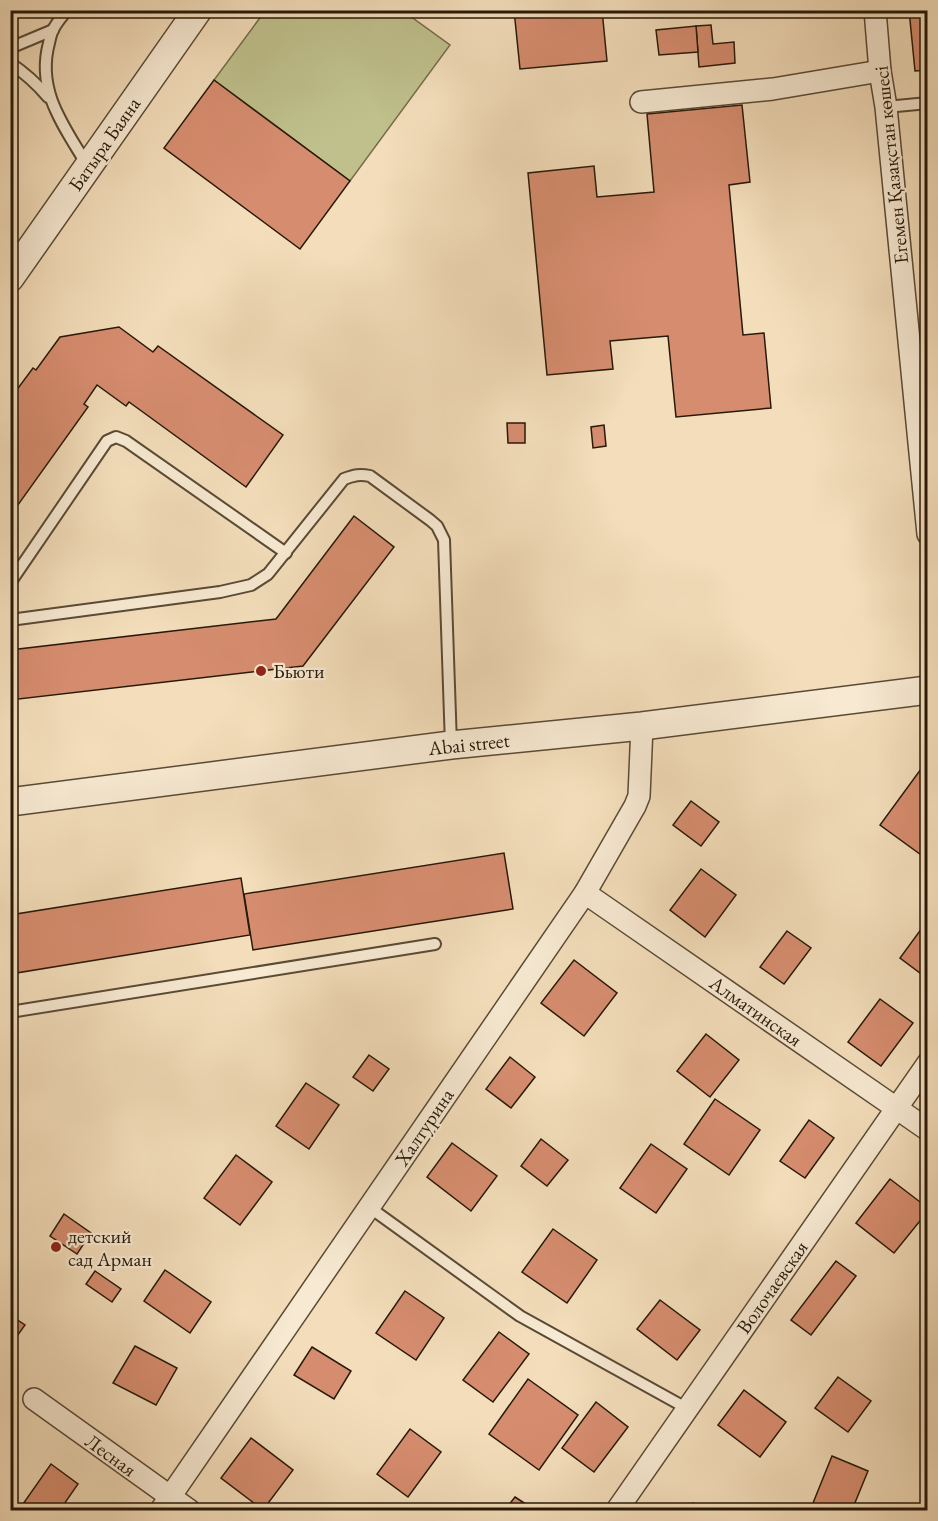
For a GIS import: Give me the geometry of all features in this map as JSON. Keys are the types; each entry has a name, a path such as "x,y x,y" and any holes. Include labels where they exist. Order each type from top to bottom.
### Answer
{"street":[{"name":"Батыра Баяна","path":"10,278 198,10"},
{"name":"Егемен Қазақстан көшесі","path":"875,10 927,534"},
{"path":"641,102 773,89 880,71"},
{"name":"Abai street","path":"10,802 451,745 642,726 927,690"},
{"name":"Халтурина","path":"166,1504 585,893 635,806 639,795 642,726"},
{"name":"Алматинская","path":"585,893 927,1130"},
{"name":"Волочаевская","path":"617,1510 927,1063"},
{"name":"Лесная","path":"34,1399 166,1504 189,1510"}],"lane":[{"path":"67,10 52,30 46,55 45,76 51,100 88,167"},
{"path":"10,48 52,30"},
{"path":"10,63 23,71 51,100"},
{"path":"886,107 927,103"},
{"path":"10,583 107,441 116,437 126,441 286,553"},
{"path":"10,620 220,592 251,585 261,580 275,567 344,479 352,475 370,476 437,526 444,540 451,745"},
{"path":"10,1012 435,944"},
{"path":"369,1207 520,1316 688,1409"}],"green space":[{"path":"265,11 403,11 450,45 350,181 214,80"}],"building":[{"path":"514,10 602,10 607,61 520,69"},
{"path":"909,10 928,10 928,70 915,71"},
{"path":"711,25 713,44 734,42 735,63 699,67 696,26"},
{"path":"696,26 698,52 659,55 656,30"},
{"path":"214,80 350,181 300,249 164,148"},
{"path":"742,105 750,182 729,185 743,335 764,333 771,408 676,417 668,336 610,341 613,369 547,375 528,173 594,166 597,197 654,192 647,114"},
{"path":"119,327 153,352 158,346 283,435 246,487 129,402 126,406 97,385 84,404 88,407 10,516 10,399 33,368 36,370 60,337"},
{"path":"507,423 525,423 525,443 508,443"},
{"path":"604,425 606,446 593,448 591,427"},
{"path":"354,516 394,547 303,666 10,700 10,650 276,619"},
{"path":"921,769 928,773 928,852 924,857 880,825"},
{"path":"691,801 719,822 701,846 673,825"},
{"path":"504,853 513,909 253,950 244,894"},
{"path":"701,869 736,895 705,937 670,910"},
{"path":"241,878 250,935 10,974 10,915"},
{"path":"922,928 928,932 928,979 900,958"},
{"path":"787,931 811,948 784,984 760,967"},
{"path":"574,960 617,993 584,1036 541,1003"},
{"path":"880,999 913,1023 881,1066 848,1042"},
{"path":"706,1034 739,1060 710,1097 677,1071"},
{"path":"369,1055 389,1069 373,1091 353,1077"},
{"path":"510,1057 535,1077 511,1108 486,1089"},
{"path":"306,1083 339,1105 309,1149 276,1126"},
{"path":"715,1099 760,1130 729,1175 684,1144"},
{"path":"809,1120 834,1138 805,1178 780,1161"},
{"path":"541,1139 568,1160 547,1186 521,1166"},
{"path":"452,1143 497,1176 471,1211 427,1177"},
{"path":"651,1144 687,1169 656,1213 620,1188"},
{"path":"236,1155 272,1182 240,1225 204,1198"},
{"path":"890,1179 928,1208 928,1211 894,1253 856,1223"},
{"path":"64,1214 91,1233 77,1254 50,1236"},
{"path":"553,1229 597,1260 567,1303 522,1272"},
{"path":"836,1261 856,1276 811,1335 791,1320"},
{"path":"165,1270 211,1302 190,1333 144,1301"},
{"path":"95,1271 121,1289 112,1302 86,1284"},
{"path":"405,1291 444,1318 416,1360 376,1333"},
{"path":"660,1300 700,1330 677,1360 637,1329"},
{"path":"10,1315 25,1325 10,1346"},
{"path":"499,1332 529,1354 493,1402 463,1380"},
{"path":"135,1346 177,1368 156,1405 113,1383"},
{"path":"312,1347 351,1371 334,1399 294,1375"},
{"path":"838,1377 871,1401 848,1432 815,1408"},
{"path":"528,1379 578,1415 539,1470 489,1434"},
{"path":"744,1390 786,1422 760,1457 718,1425"},
{"path":"596,1402 628,1427 594,1472 562,1448"},
{"path":"410,1429 441,1452 408,1497 377,1474"},
{"path":"251,1438 293,1470 263,1510 221,1478"},
{"path":"832,1456 868,1471 852,1510 833,1510 813,1503"},
{"path":"51,1464 78,1484 60,1510 33,1510 23,1504"},
{"path":"515,1497 535,1510 505,1510"},
{"path":"693,1503 703,1510 688,1510"},
{"path":"343,1504 353,1510 338,1510"}],"place":[{"name":"Бьюти","path":"261,671"},
{"name":"детский сад Арман","path":"56,1247"}]}
